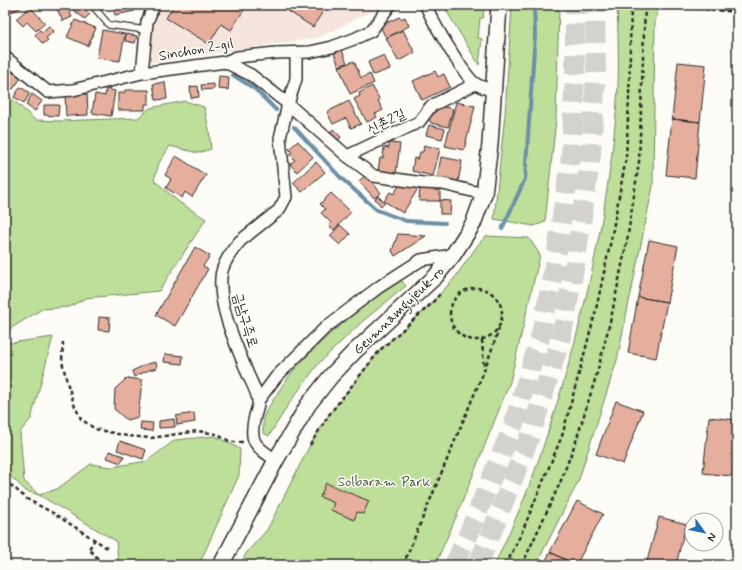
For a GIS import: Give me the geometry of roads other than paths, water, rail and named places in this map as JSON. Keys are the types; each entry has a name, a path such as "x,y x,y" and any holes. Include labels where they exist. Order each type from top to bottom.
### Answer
{"main road":[{"name":"Geumnamgujeuk-ro","path":"221,565 276,460 308,405 331,376 354,352 436,276 453,255 473,224 484,194 490,144 499,5"}],"street":[{"path":"142,73 147,22 154,5"},
{"name":"Sinchon 2-gil","path":"5,58 48,92 73,90 142,73 225,62 237,57 276,53 310,52 332,47 354,39 371,30 390,5"},
{"path":"426,5 441,34 465,72 475,84 493,91"},
{"name":"금남구즉로","path":"258,401 224,310 221,277 226,263 235,247 240,241 279,210 286,197 280,138 296,79 296,53"},
{"path":"225,62 251,75 288,104 347,156 374,176 423,183 443,184 484,194"},
{"name":"신촌2길","path":"347,156 419,122 431,106 475,84"},
{"path":"276,460 259,449 254,442 252,426 258,401 276,377 326,327 374,292 421,260 453,255"}],"lane":[{"path":"92,5 109,25 146,30"}],"waterway":[{"path":"502,229 525,179 535,35 534,5"},
{"path":"233,75 255,89 276,110"},
{"path":"294,127 341,178 377,210 406,221 445,223"}],"tunnel":[{"path":"454,565 513,426 542,331 557,251 571,156 575,74 575,5"},
{"path":"477,565 487,544 532,431 562,334 576,258 591,154 596,74 595,5"}],"park label":[{"name":"Solbaram Park","path":"384,481"}]}
